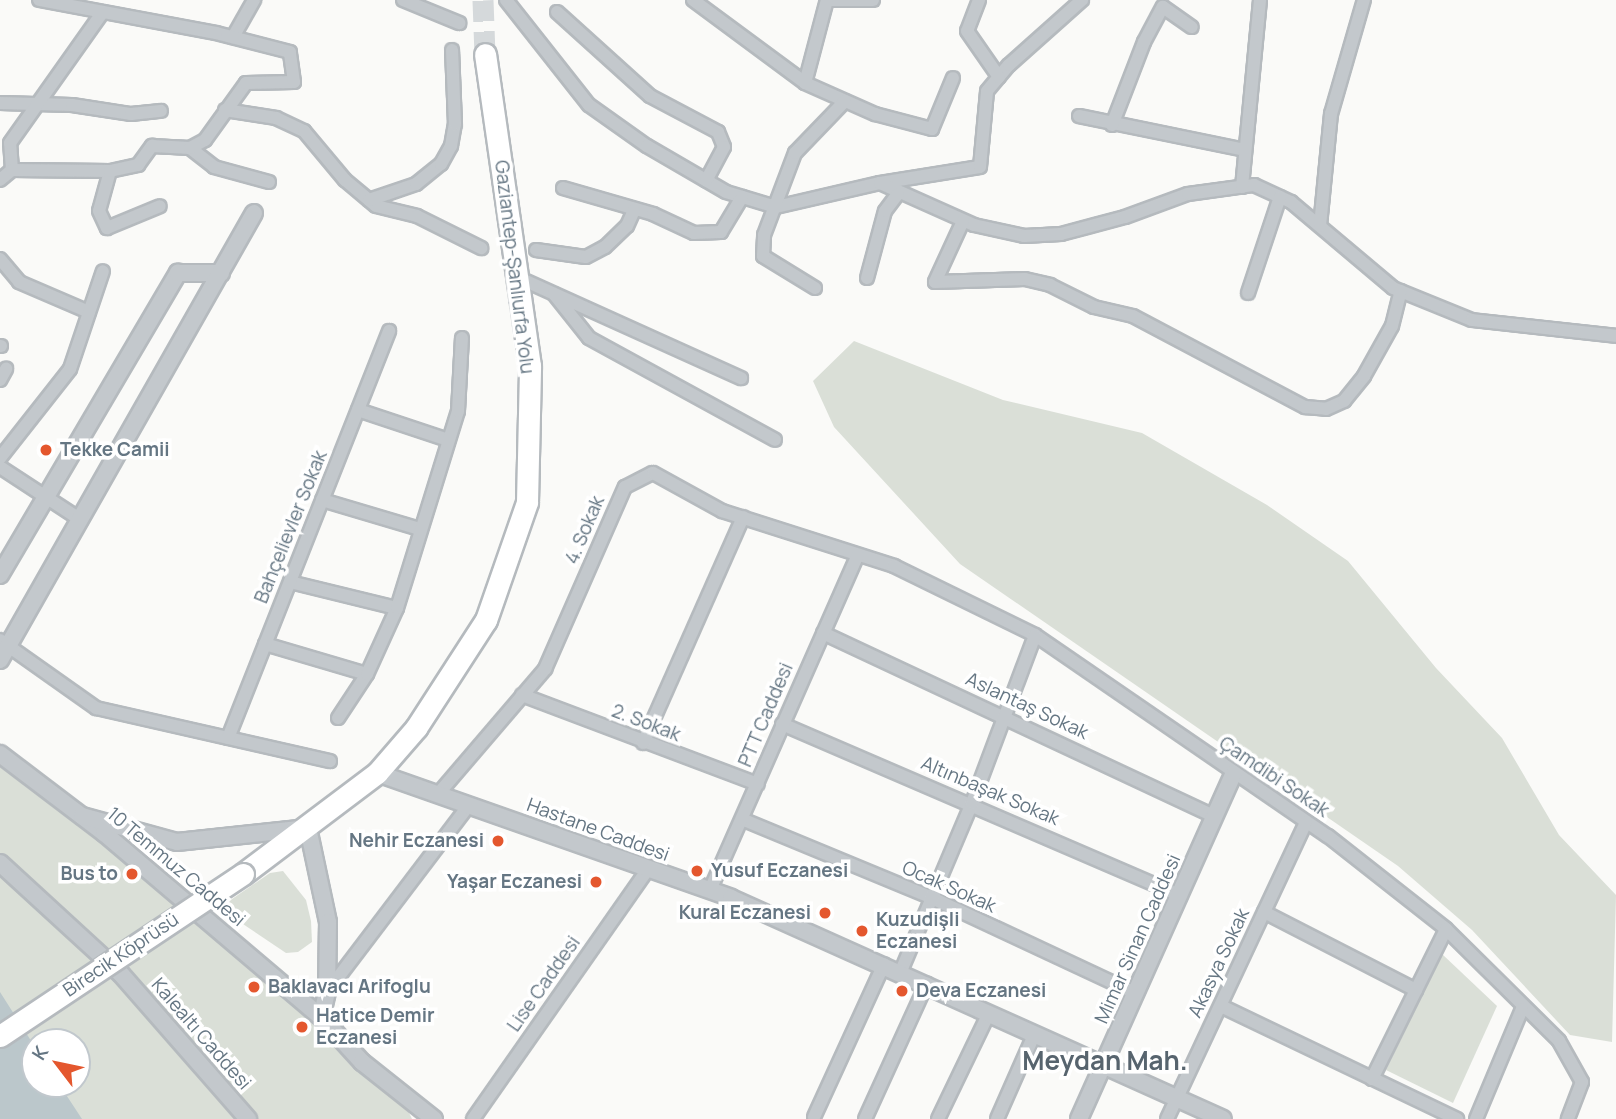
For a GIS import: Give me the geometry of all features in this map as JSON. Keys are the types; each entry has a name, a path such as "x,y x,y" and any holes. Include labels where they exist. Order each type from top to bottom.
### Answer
{"main road":[{"name":"Gaziantep-Şanlıurfa Yolu","path":"243,874 308,828 377,773 416,728 486,620 527,502 530,366 485,54"},
{"name":"Birecik Köprüsü","path":"0,1036 243,874"}],"street":[{"path":"0,180 12,170 110,171 138,165 152,146 190,148 205,140 246,83 294,82 290,52 233,37 38,0"},
{"path":"233,37 254,0"},
{"path":"404,0 459,23"},
{"path":"506,0 589,106 706,181 742,197 776,207 880,183 980,167 987,90 1082,0"},
{"path":"693,0 805,83 875,114 932,129 953,78"},
{"path":"805,83 828,0 873,0"},
{"path":"979,0 967,31 999,77"},
{"path":"1242,187 1260,0"},
{"path":"1320,226 1331,114 1364,0"},
{"path":"1112,125 1143,42 1163,6 1192,27"},
{"path":"557,12 650,96 718,132 724,148 706,181"},
{"path":"12,170 10,143 102,13"},
{"path":"369,200 416,184 441,164 451,146 455,124 452,50"},
{"path":"815,288 763,256 764,235 795,153 845,101"},
{"path":"0,103 131,114 161,111"},
{"path":"225,110 276,118 304,131 345,180 369,200 398,214 417,216 481,248"},
{"path":"1079,116 1112,125 1245,150"},
{"path":"190,148 214,167 269,182"},
{"path":"110,171 99,211 107,228 160,206"},
{"path":"880,183 898,194 963,221 1024,236 1061,234 1125,218 1188,194 1254,185 1280,197 1401,291 1472,320 1616,336"},
{"path":"563,188 634,210 694,233 721,233 742,197"},
{"path":"867,278 885,211 898,194"},
{"path":"1248,293 1280,197"},
{"path":"536,250 586,257 605,247 627,226 634,210"},
{"path":"0,660 5,643 81,520 254,213"},
{"path":"963,221 935,282 1025,279 1050,285 1094,307 1133,316 1305,407 1326,409 1344,401 1364,376 1392,326 1401,291"},
{"path":"0,259 19,282 89,312"},
{"path":"0,458 70,369 103,271"},
{"path":"0,575 178,273 221,273"},
{"path":"517,277 741,378"},
{"path":"554,294 589,338 775,440"},
{"name":"Bahçelievler Sokak","path":"228,738 389,331"},
{"path":"338,718 367,674 397,608 419,529 458,411 462,338"},
{"path":"358,410 448,440"},
{"path":"0,467 81,520"},
{"name":"4. Sokak","path":"438,794 545,668 625,487 653,473 743,517 858,555"},
{"path":"322,500 419,529"},
{"path":"643,744 743,517"},
{"name":"PTT Caddesi","path":"710,890 744,820 782,724 858,555"},
{"name":"Çamdibi Sokak","path":"858,555 894,566 1035,635 1306,822 1446,929 1522,1009 1559,1041 1582,1082 1568,1119"},
{"path":"290,582 397,608"},
{"name":"Aslantaş Sokak","path":"823,633 1214,816"},
{"path":"901,971 972,803 1035,635"},
{"path":"5,643 96,708 330,761"},
{"path":"265,644 367,674"},
{"name":"2. Sokak","path":"522,695 643,744 758,784"},
{"name":"Altınbaşak Sokak","path":"782,724 972,803 1181,896"},
{"name":"10 Temmuz Caddesi","path":"0,754 82,817 321,1017 362,1062 434,1119"},
{"name":"Hastane Caddesi","path":"377,773 646,872 710,890 901,971 1223,1119"},
{"name":"Mimar Sinan Caddesi","path":"1079,1119 1181,896 1233,774"},
{"path":"327,992 469,805"},
{"path":"82,817 177,842 308,828 328,922 327,992 321,1017"},
{"name":"Ocak Sokak","path":"744,820 932,898 1137,994"},
{"name":"Akasya Sokak","path":"1167,1119 1306,822"},
{"name":"Kalealtı Caddesi","path":"0,863 121,974 248,1119"},
{"name":"Lise Caddesi","path":"473,1119 646,872"},
{"path":"1264,912 1416,990"},
{"path":"1372,1079 1446,929"},
{"path":"814,1117 884,964"},
{"path":"865,1119 927,983"},
{"path":"1222,1006 1457,1119"},
{"path":"1476,1119 1522,1009"},
{"path":"938,1119 989,1013"},
{"path":"997,1119 1035,1034"}],"shaded area":[{"path":"854,341 1003,400 1142,433 1267,505 1348,561 1436,668 1502,738 1559,835 1616,895 1612,1042 1570,1035 1472,930 1398,866 960,564 834,427 813,381"},
{"path":"0,751 402,1098 412,1119 27,1119 0,1083"},
{"path":"283,871 306,900 311,921 312,942 298,952 286,953 219,908 270,873"},
{"path":"1442,954 1497,1006 1453,1103 1386,1070"},
{"path":"0,992 23,1028 21,1098 68,1098 82,1119 0,1119"}],"tunnel":[{"path":"483,0 485,54"}],"place":[{"name":"Tekke Camii","path":"46,450"},
{"name":"Nehir Eczanesi","path":"498,841"},
{"name":"Yusuf Eczanesi","path":"697,871"},
{"name":"Bus to","path":"132,874"},
{"name":"Yaşar Eczanesi","path":"596,882"},
{"name":"Kural Eczanesi","path":"825,913"},
{"name":"Kuzudişli Eczanesi","path":"862,931"},
{"name":"Baklavacı Arifoglu","path":"254,987"},
{"name":"Deva Eczanesi","path":"902,991"},
{"name":"Hatice Demir Eczanesi","path":"302,1027"}],"district":[{"name":"Meydan Mah.","path":"1105,1061"}]}
